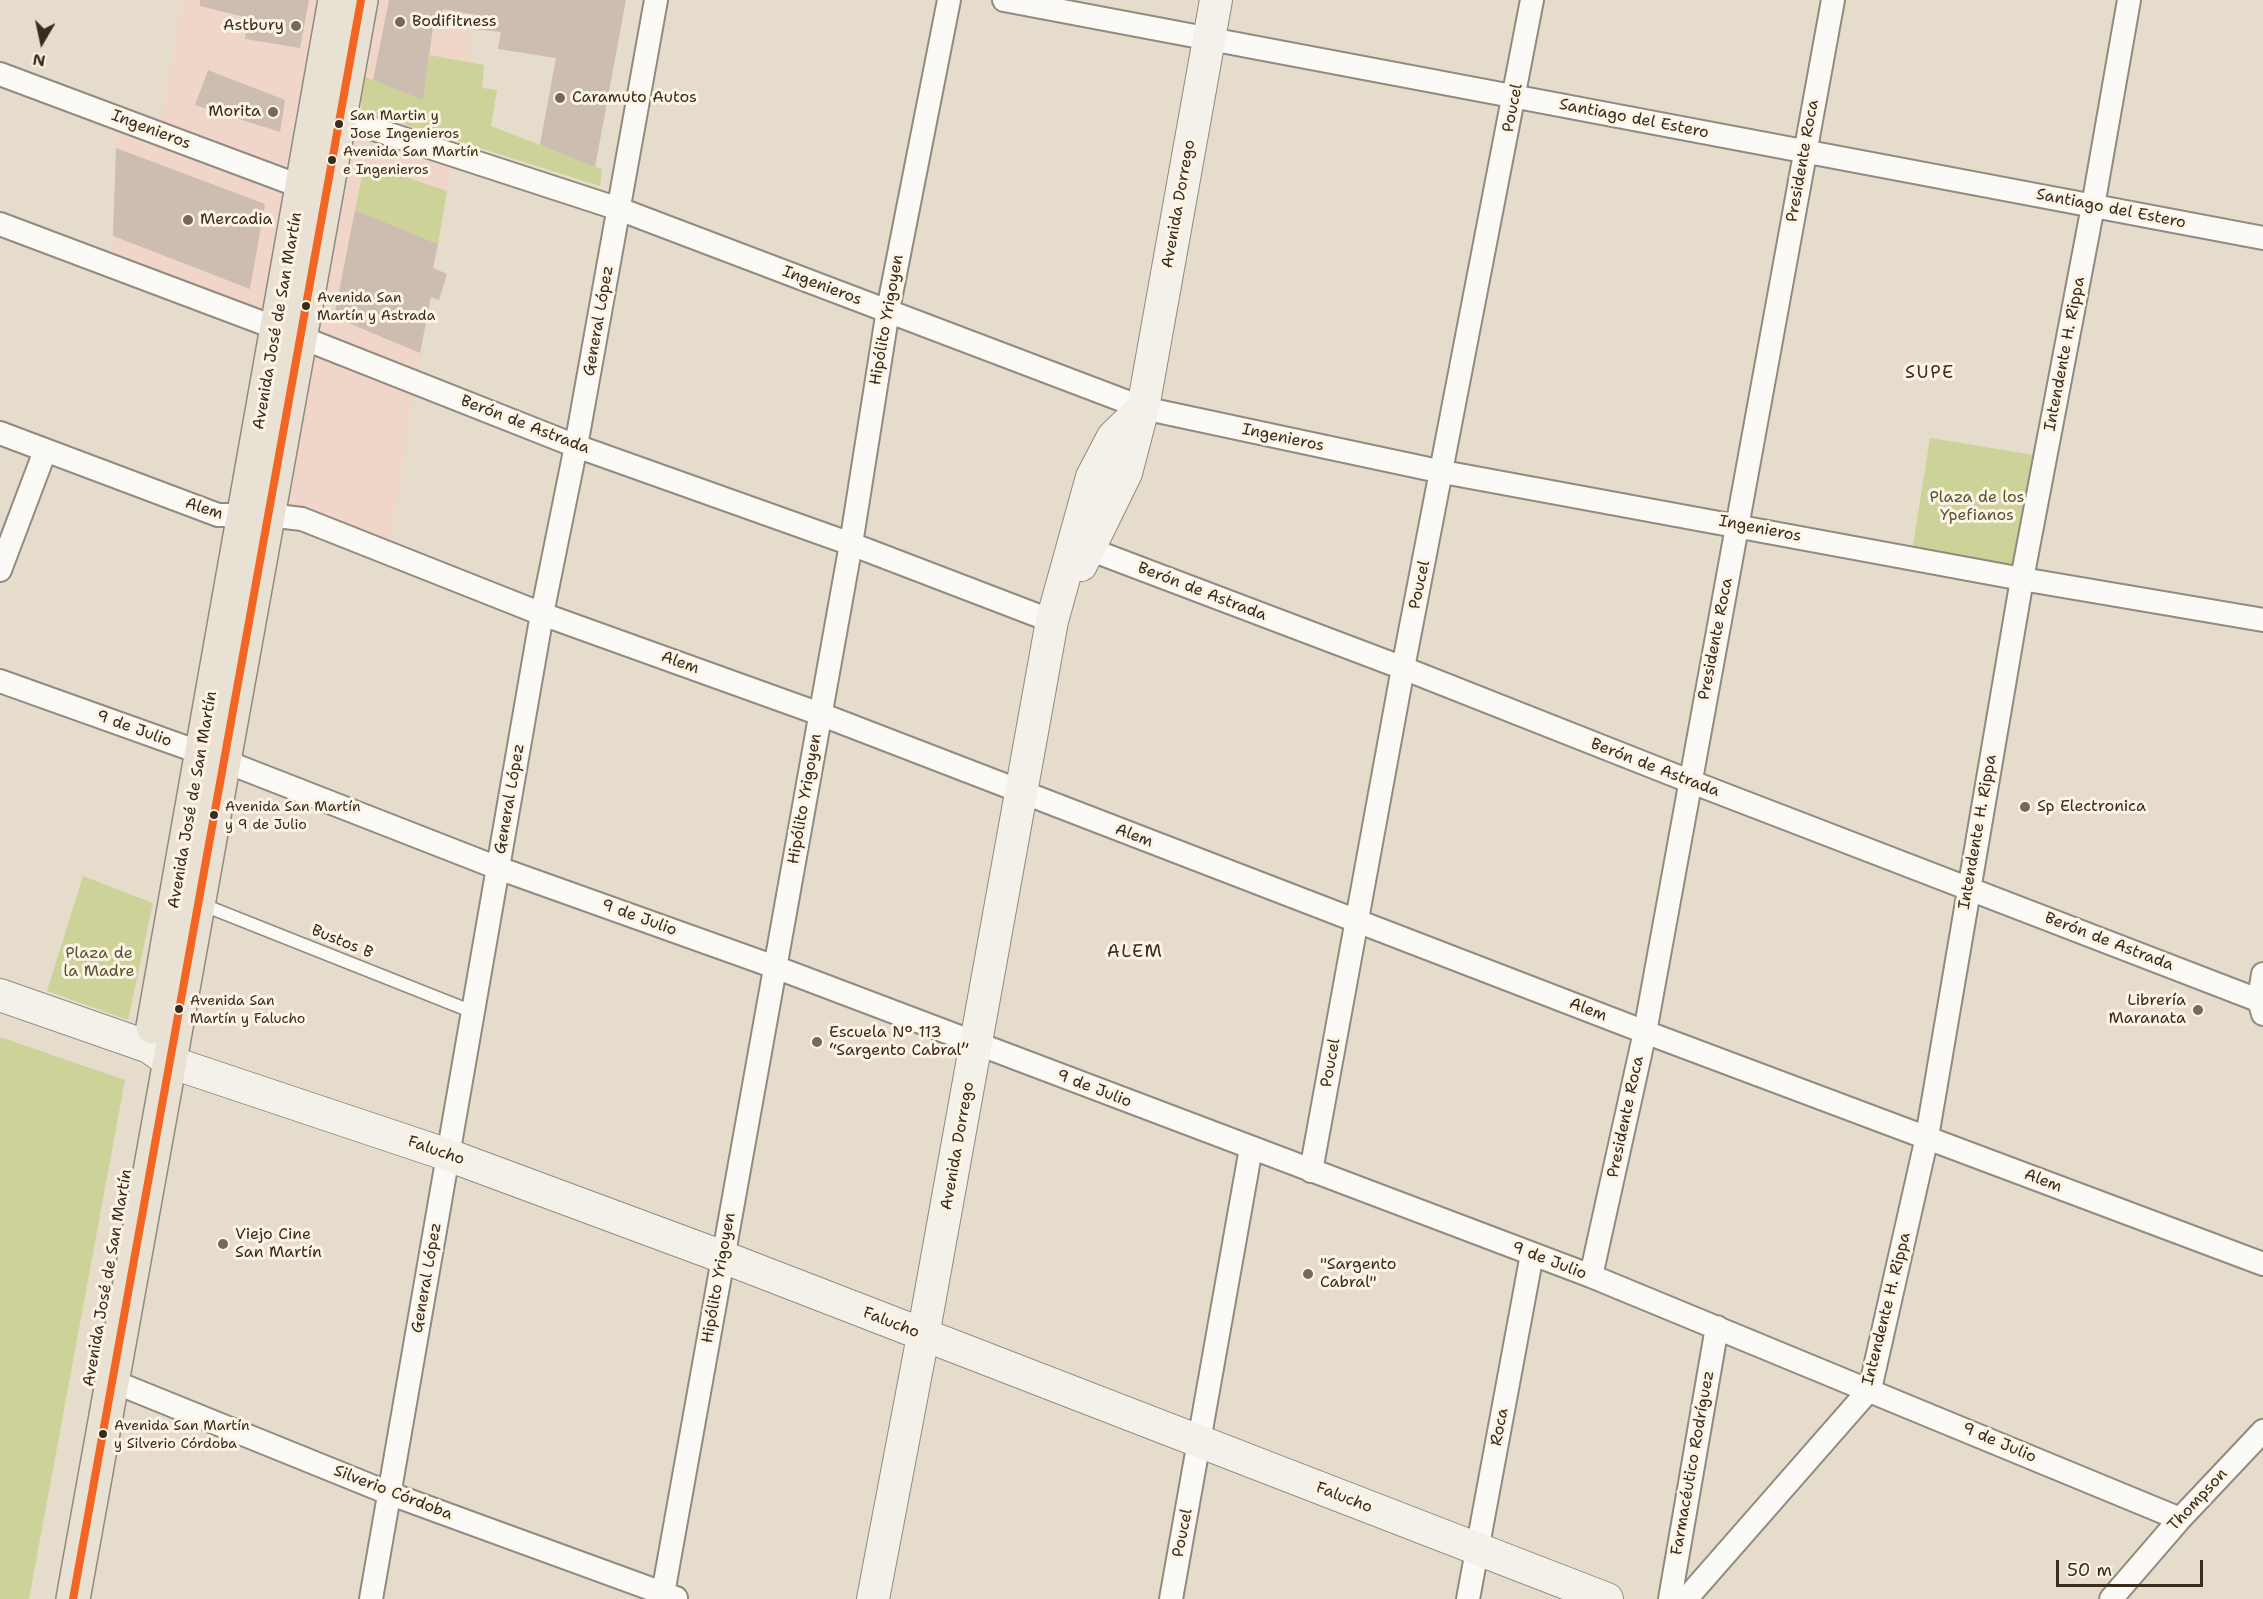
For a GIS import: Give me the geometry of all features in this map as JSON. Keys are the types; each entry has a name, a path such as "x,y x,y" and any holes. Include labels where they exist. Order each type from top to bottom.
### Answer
{"main road":[{"name":"Avenida José de San Martín","path":"288,334 302,187 335,0"},
{"name":"Avenida José de San Martín","path":"51,1599 213,757 288,334 340,118 361,0"},
{"name":"Avenida Dorrego","path":"1052,621 1126,474 1143,408 1216,0"},
{"name":"Avenida Dorrego","path":"873,1599 924,1336 1052,621 1092,477 1113,437 1143,408"},
{"name":"Avenida José de San Martín","path":"73,1599 112,1381 155,1059 198,903 213,757"},
{"name":"Falucho","path":"0,995 155,1059"},
{"name":"Falucho","path":"0,1016 155,1059 448,1155 723,1257 1607,1599"}],"street":[{"name":"General López","path":"371,1599 542,614 576,446 656,0"},
{"name":"Hipólito Yrigoyen","path":"667,1597 723,1257 851,544 888,310 949,0"},
{"name":"Santiago del Estero","path":"1004,0 2263,238"},
{"name":"Poucel","path":"1311,1171 1403,668 1443,472 1532,0"},
{"name":"Presidente Roca","path":"1591,1276 1645,1032 1833,0"},
{"name":"Intendente H. Rippa","path":"1686,1599 1870,1389 1927,1137 2022,579 2093,206 2129,0"},
{"name":"Ingenieros","path":"0,74 302,187"},
{"name":"Ingenieros","path":"340,118 619,209 1143,408 1443,472 2022,579 2263,620"},
{"name":"Berón de Astrada","path":"0,224 576,446 851,544 1052,621"},
{"name":"Alem","path":"0,433 45,452 218,515 256,515 302,519 542,614 820,714 1645,1032 2263,1264"},
{"path":"0,570 45,452"},
{"path":"1083,505 1089,549"},
{"name":"Berón de Astrada","path":"1089,549 1403,668 1689,782 1968,887 2262,1006"},
{"name":"9 de Julio","path":"0,681 213,757 498,868 775,967 1591,1276 2180,1518"},
{"path":"2262,1006 2263,974"},
{"name":"Poucel","path":"1170,1599 1251,1148"},
{"name":"Roca","path":"1468,1599 1532,1254"},
{"name":"Farmacéutico Rodríguez","path":"1670,1599 1717,1328"},
{"name":"Silverio Córdoba","path":"112,1381 391,1494 667,1597"},
{"name":"Thompson","path":"2111,1599 2180,1518 2263,1431"}],"lane":[{"name":"Bustos B","path":"198,903 473,1012"}],"shaded area":[{"path":"182,0 478,0 390,544 269,508 300,337 111,267 117,117 159,133"}],"green space":[{"path":"430,55 484,65 482,88 497,90 491,126 602,169 600,186 362,111 358,74 422,99"},
{"path":"376,167 447,191 438,244 355,210 362,176"},
{"name":"Plaza de los Ypefianos","path":"1930,438 2045,457 2022,579 1911,558"},
{"name":"Plaza de la Madre","path":"83,876 153,903 128,1020 47,991"},
{"path":"0,1037 125,1080 29,1599 0,1599"}],"building":[{"path":"200,0 309,0 300,48 245,39 248,18 200,6"},
{"path":"389,0 626,0 595,167 540,145 556,58 498,49 501,32 473,29 476,15 443,9 441,22 434,20 423,100 373,80"},
{"path":"208,70 285,100 280,132 195,105"},
{"name":"Mercadia","path":"116,148 265,204 250,289 113,236"},
{"path":"355,210 438,244 433,268 447,274 439,300 431,297 420,353 334,317"}],"transit line":[{"path":"73,1599 361,0"}],"place":[{"name":"Bodifitness","path":"400,22"},
{"name":"Astbury","path":"296,26"},
{"name":"Caramuto Autos","path":"560,98"},
{"name":"Morita","path":"273,112"},
{"name":"San Martin y Jose Ingenieros","path":"339,124"},
{"name":"Avenida San Martín e Ingenieros","path":"332,160"},
{"name":"Mercadia","path":"188,220"},
{"name":"Avenida San Martín y Astrada","path":"306,306"},
{"name":"Sp Electronica","path":"2025,807"},
{"name":"Avenida San Martín y 9 de Julio","path":"214,815"},
{"name":"Avenida San Martín y Falucho","path":"179,1009"},
{"name":"Librería Maranata","path":"2198,1010"},
{"name":"Escuela Nº 113 “Sargento Cabral”","path":"817,1042"},
{"name":"Viejo Cine San Martín","path":"223,1244"},
{"name":"\"Sargento Cabral\"","path":"1308,1274"},
{"name":"Avenida San Martín y Silverio Córdoba","path":"103,1434"}],"district":[{"name":"SUPE","path":"1930,373"},
{"name":"ALEM","path":"1135,952"}]}
